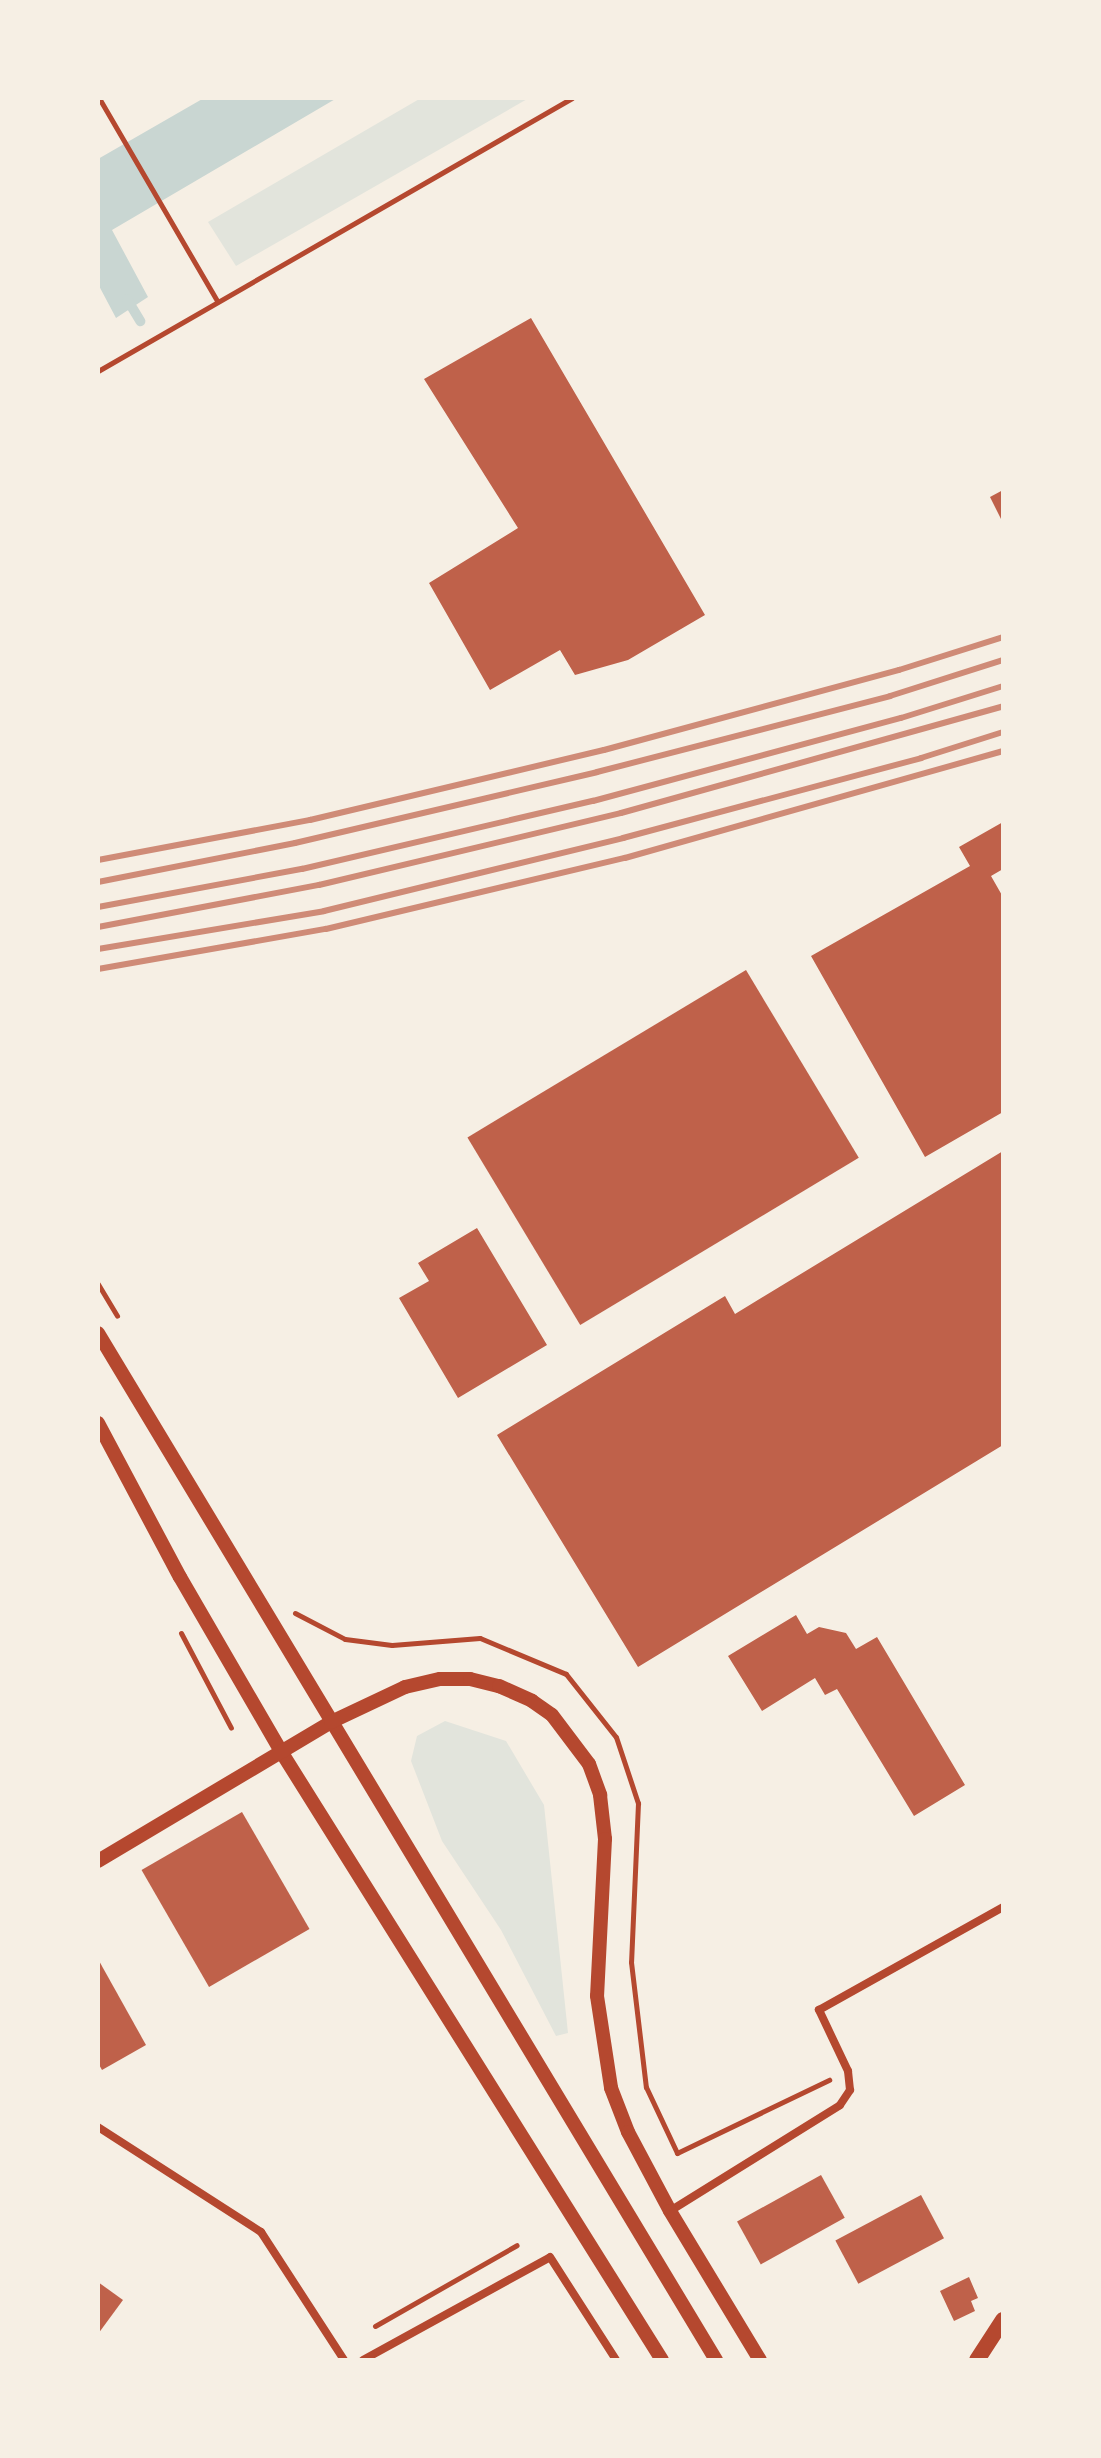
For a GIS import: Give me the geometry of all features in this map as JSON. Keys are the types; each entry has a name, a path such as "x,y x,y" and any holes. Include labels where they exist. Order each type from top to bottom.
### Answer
{"main road":[{"path":"985,2356 1003,2320"}],"street":[{"path":"98,1333 716,2360"},
{"path":"98,1423 180,1577 282,1753 662,2360"},
{"path":"98,1861 331,1722 405,1687 440,1679 470,1679 499,1686 532,1701 552,1715 574,1740 589,1764 600,1795 605,1839 597,1956 601,2042 611,2088 628,2132 670,2211 760,2360"},
{"path":"670,2211 840,2105 850,2090 848,2071 819,2010 1003,1907"},
{"path":"98,2127 261,2232 344,2360"},
{"path":"363,2360 550,2257 616,2360"}],"path":[{"path":"99,98 217,302"},
{"path":"98,371 572,98"},
{"path":"293,1612 345,1639 392,1645 480,1638 566,1674 616,1737 638,1803 631,1962 646,2087 677,2153 848,2071"},
{"path":"338,2347 517,2245"}],"shaded area":[{"path":"204,98 337,98 112,230 148,297 116,318 98,284 98,159"},
{"path":"421,98 529,98 236,266 208,222"},
{"path":"445,1721 506,1741 544,1805 568,2033 556,2036 501,1930 442,1841 411,1761 417,1736"}],"building":[{"path":"531,318 705,615 628,660 575,675 560,650 490,690 429,583 518,528 424,379"},
{"path":"1003,490 1003,523 990,497"},
{"path":"1003,822 1003,869 991,876 1003,897 1003,1112 925,1157 811,956 970,866 959,847"},
{"path":"746,970 859,1158 580,1325 467,1137"},
{"path":"1003,1151 1003,1445 638,1667 497,1435 725,1296 735,1314"},
{"path":"477,1228 547,1345 458,1398 399,1298 429,1281 418,1263"},
{"path":"796,1615 807,1634 819,1627 846,1633 856,1649 877,1637 965,1785 914,1816 837,1689 825,1695 815,1678 762,1711 728,1656"},
{"path":"242,1812 310,1929 209,1987 142,1870"},
{"path":"98,1959 146,2045 102,2070 98,2063"},
{"path":"821,2175 845,2218 761,2264 737,2222"},
{"path":"921,2195 944,2238 858,2284 835,2241"},
{"path":"969,2277 978,2298 971,2301 975,2311 954,2321 940,2291"},
{"path":"98,2282 123,2300 98,2334"}],"waterway":[{"path":"127,299 140,321"}],"railway":[{"path":"98,860 310,820 604,750 899,670 1003,637"},
{"path":"98,882 295,843 597,772 890,696 1003,660"},
{"path":"98,907 302,869 593,801 901,718 1003,686"},
{"path":"98,927 319,885 621,813 1003,706"},
{"path":"98,949 324,911 623,838 921,758 1003,732"},
{"path":"98,969 326,929 625,858 1003,751"}]}
